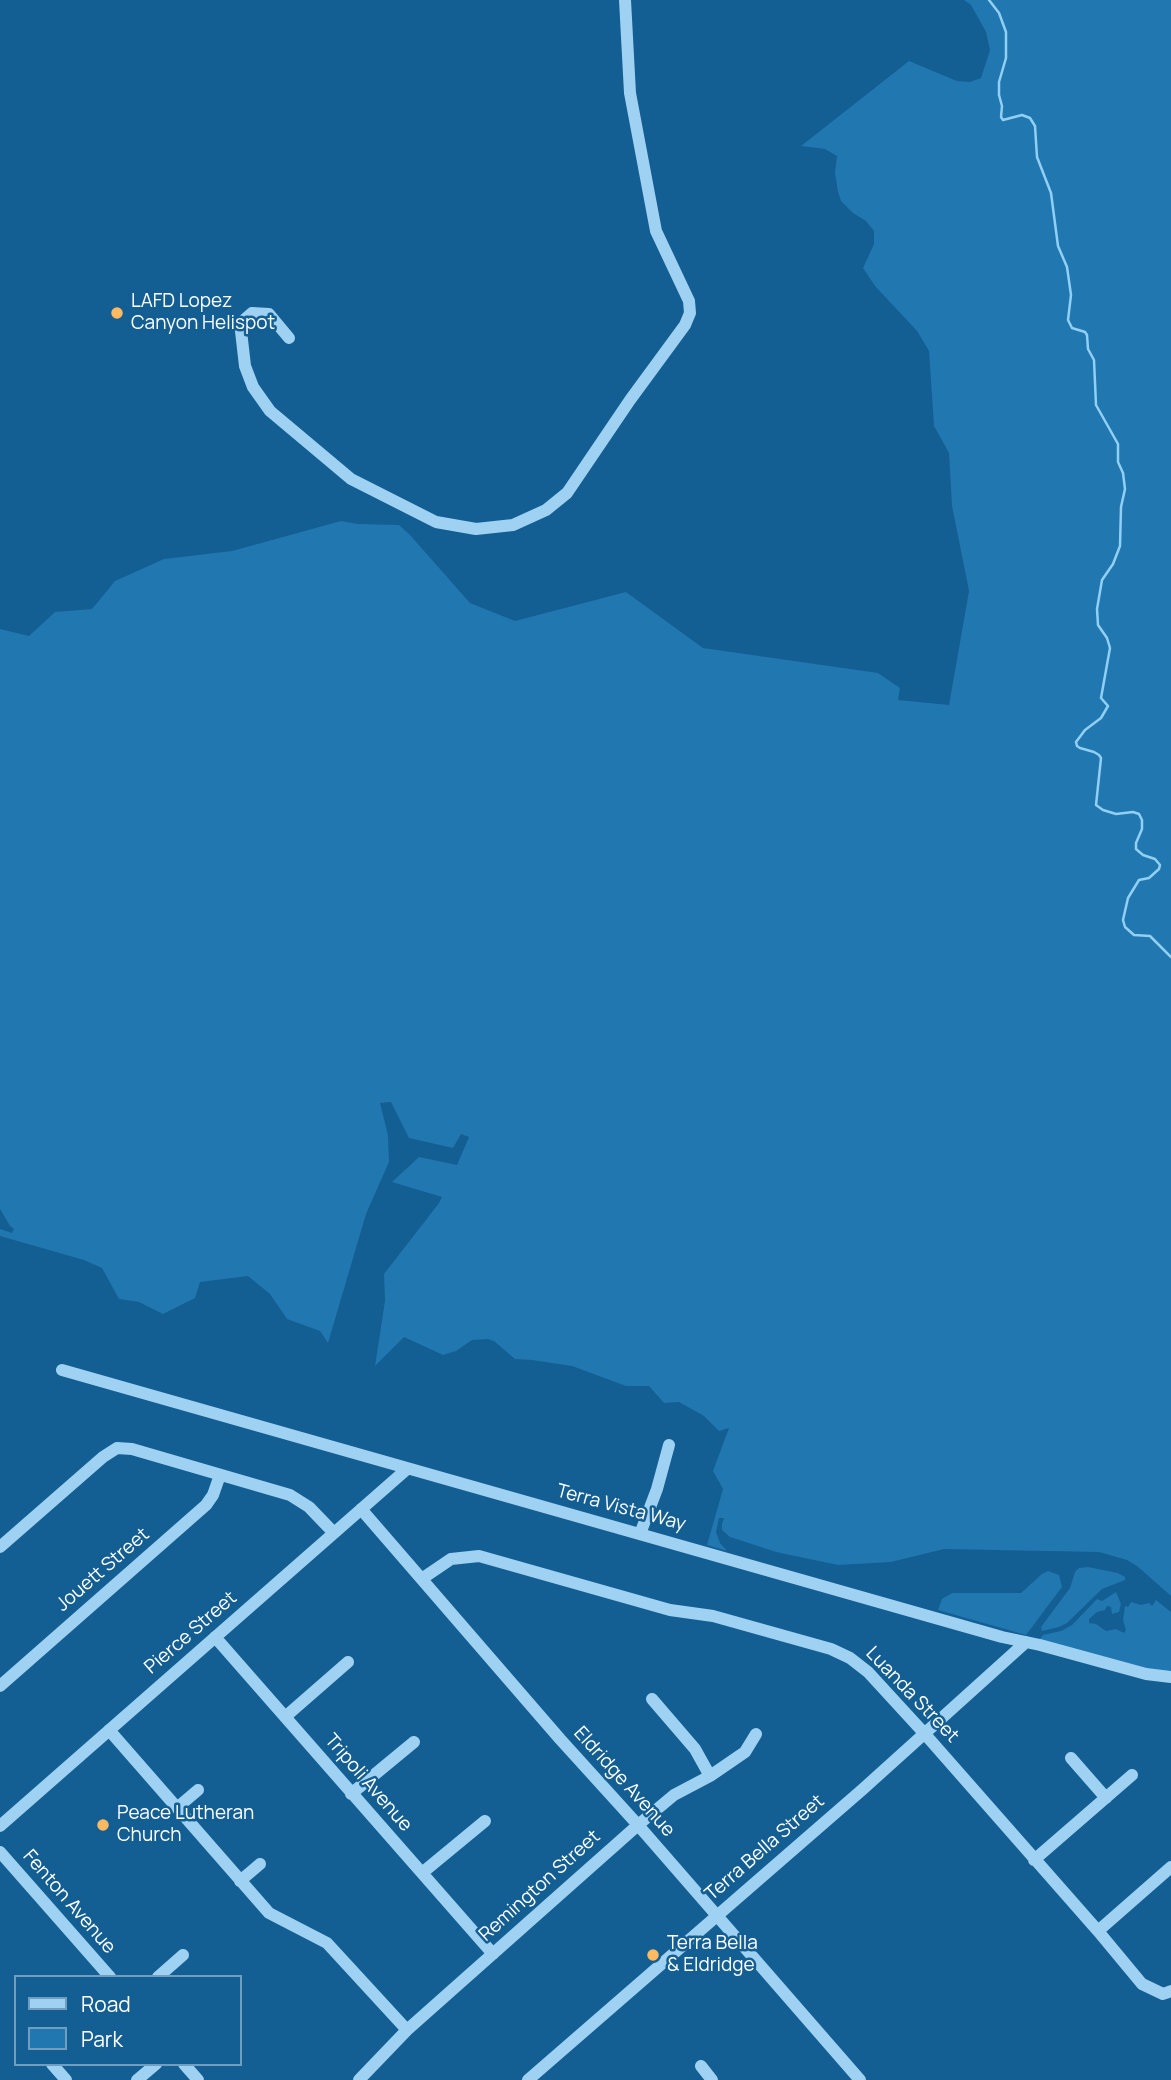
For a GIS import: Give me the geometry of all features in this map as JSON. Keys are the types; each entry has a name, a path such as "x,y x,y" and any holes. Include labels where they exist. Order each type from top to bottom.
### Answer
{"street":[{"path":"289,338 270,314 252,313 244,320 241,331 245,366 253,387 270,411 351,479 436,522 476,529 513,525 546,510 567,493 685,325 690,313 689,301 656,231 630,93 625,0"},
{"name":"Terra Vista Way","path":"62,1370 1026,1642 1146,1674 1171,1677"},
{"path":"640,1534 657,1489 669,1445"},
{"path":"0,1547 103,1457 117,1448 132,1449 290,1495 309,1507 334,1533"},
{"name":"Pierce Street","path":"0,1826 407,1469"},
{"name":"Jouett Street","path":"0,1686 206,1505 213,1495 220,1475"},
{"name":"Eldridge Avenue","path":"362,1509 855,2078"},
{"name":"Luanda Street","path":"423,1578 451,1559 479,1556 670,1610 713,1616 831,1649 850,1658 868,1672 924,1733 1142,1984 1167,1992"},
{"name":"Tripoli Avenue","path":"215,1637 492,1954"},
{"name":"Terra Bella Street","path":"528,2080 716,1915 753,1886 1026,1642"},
{"path":"285,1717 348,1662"},
{"path":"652,1699 695,1749 710,1776"},
{"path":"109,1730 269,1913 327,1943 407,2030"},
{"name":"Remington Street","path":"359,2080 407,2030 638,1825 674,1795 710,1776 745,1752 756,1734"},
{"path":"351,1794 414,1742"},
{"path":"1071,1758 1106,1798"},
{"path":"1034,1860 1132,1775"},
{"path":"178,1807 198,1790"},
{"path":"422,1873 485,1821"},
{"name":"Fenton Avenue","path":"0,1852 108,1975"},
{"path":"240,1881 260,1864"},
{"path":"1098,1931 1171,1867"},
{"path":"160,1975 183,1955"},
{"path":"54,2066 66,2080"},
{"path":"137,2080 154,2066"},
{"path":"186,2066 198,2080"},
{"path":"701,2066 712,2080"}],"green space":[{"path":"964,0 1171,0 1171,1596 1137,1566 1127,1560 1099,1552 944,1549 891,1562 838,1565 776,1552 730,1537 722,1530 724,1518 719,1518 716,1532 727,1551 707,1545 723,1489 713,1471 729,1428 719,1431 704,1416 679,1402 664,1403 649,1386 626,1386 572,1366 515,1359 488,1339 472,1340 456,1351 443,1355 404,1337 375,1366 385,1301 384,1274 442,1197 392,1182 419,1157 457,1165 469,1137 461,1134 453,1148 409,1138 391,1102 380,1103 388,1135 389,1162 366,1214 328,1343 320,1331 287,1319 270,1294 248,1276 200,1282 195,1298 163,1314 139,1302 119,1299 102,1268 84,1260 0,1236 0,1229 12,1233 14,1229 0,1209 0,629 29,636 55,612 92,609 115,581 164,559 232,551 341,521 399,525 470,603 515,621 626,592 703,648 878,673 900,688 898,700 949,705 969,591 952,506 949,453 934,426 929,351 917,331 875,286 863,268 874,244 874,231 841,201 835,173 837,156 825,149 801,146 909,61 957,81 970,82 981,78 990,50 986,32 971,5"},
{"path":"1088,1567 1118,1573 1125,1577 1125,1580 1102,1589 1067,1623 1042,1631 1041,1627 1070,1588 1075,1572 1079,1568"},
{"path":"1048,1571 1059,1575 1062,1587 1026,1635 938,1610 942,1599 952,1593 1021,1593"},
{"path":"1116,1592 1121,1604 1119,1612 1112,1614 1111,1607 1107,1606 1089,1619 1089,1623 1106,1631 1116,1629 1124,1633 1125,1606 1128,1607 1131,1602 1141,1605 1149,1603 1152,1606 1156,1600 1171,1612 1171,1674 1039,1640 1043,1635 1072,1625 1097,1599 1102,1601"}],"waterway":[{"path":"989,0 999,13 1006,32 1006,58 999,82 1001,117 1003,120 1022,115 1030,118 1035,126 1037,157 1051,193 1058,246 1067,267 1071,295 1068,320 1072,328 1087,335 1088,349 1094,360 1096,405 1118,444 1118,462 1125,489 1121,507 1120,546 1113,564 1102,580 1097,609 1098,625 1110,648 1101,698 1108,706 1101,718 1085,730 1076,742 1080,748 1094,752 1101,758 1096,805 1116,814 1139,814 1142,829 1136,849 1155,859 1160,865 1149,878 1139,880 1128,898 1123,920 1125,927 1134,935 1150,936 1171,957"}],"place":[{"name":"LAFD Lopez Canyon Helispot","path":"117,313"},
{"name":"Peace Lutheran Church","path":"103,1825"},
{"name":"Terra Bella & Eldridge","path":"653,1955"}]}
